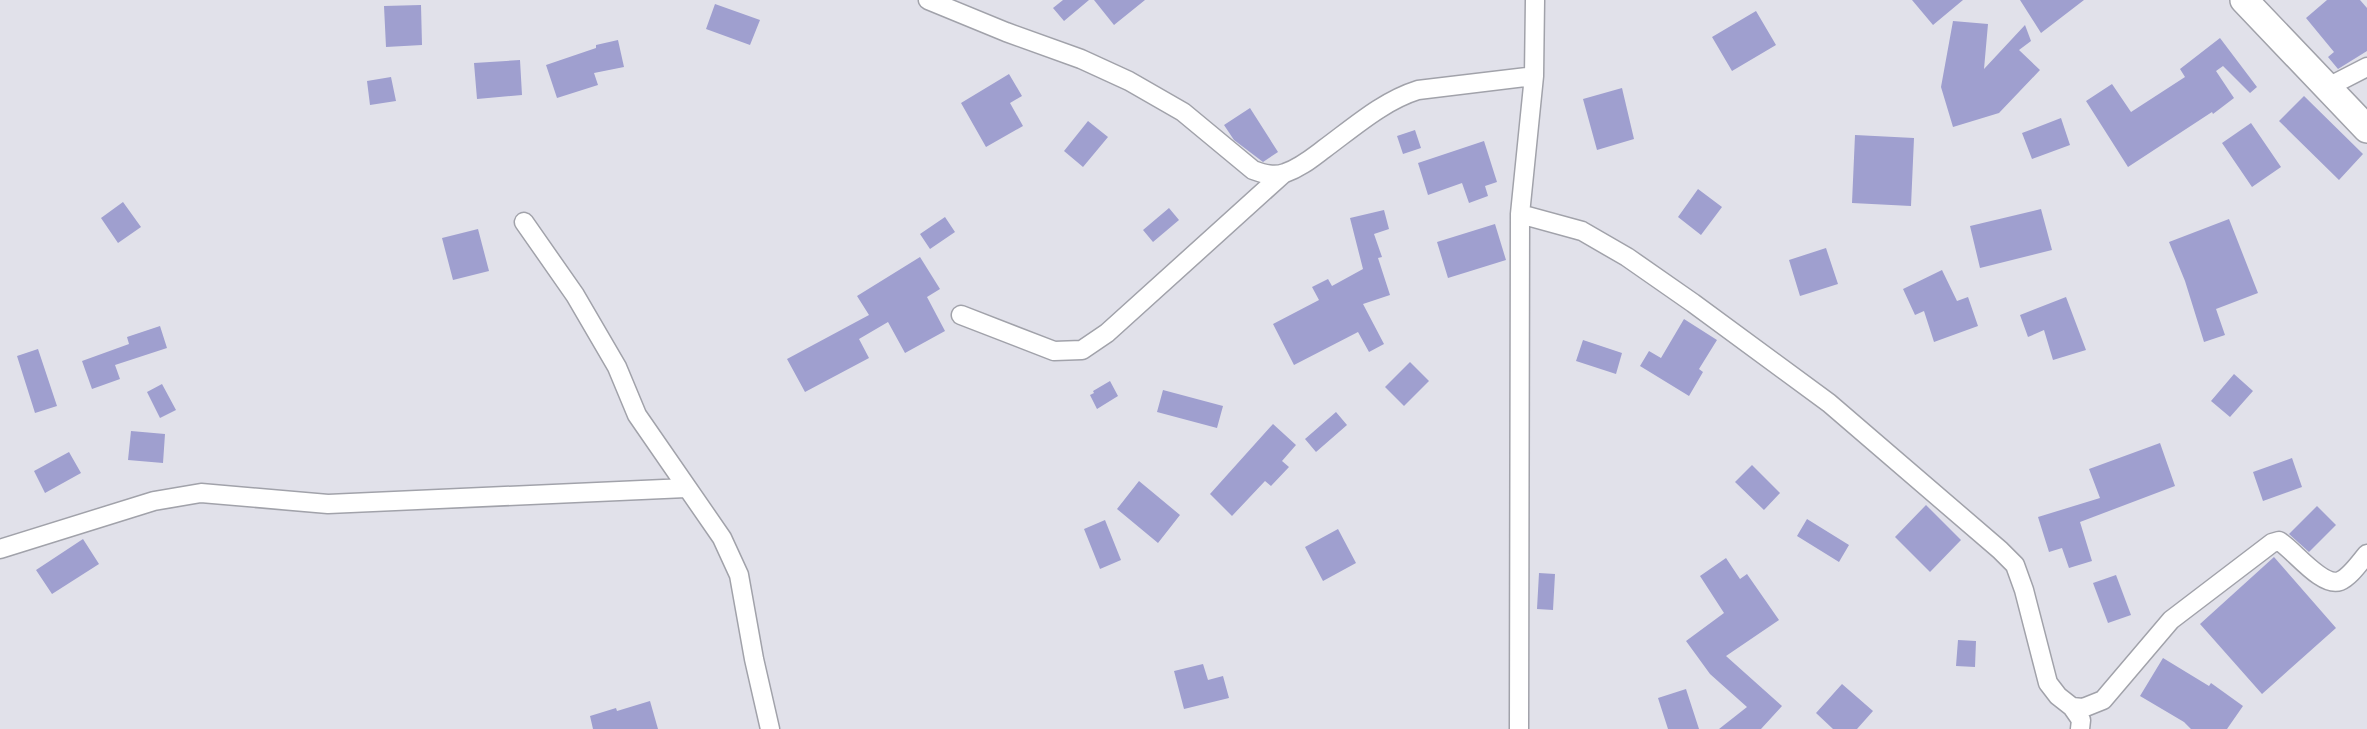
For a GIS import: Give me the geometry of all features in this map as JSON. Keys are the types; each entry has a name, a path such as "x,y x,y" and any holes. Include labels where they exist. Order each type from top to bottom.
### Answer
{"main road":[{"path":"2245,0 2367,129"}],"street":[{"path":"928,0 1081,59 1129,81 1183,112 1253,170 1268,175 1283,174"},
{"path":"1519,729 1520,214 1534,75 1535,0"},
{"path":"2328,87 2367,67"},
{"path":"961,315 1054,351 1082,350 1107,333 1283,174 1302,165 1382,106 1402,95 1418,90 1534,75"},
{"path":"1520,214 1582,231 1627,257 1694,303 1829,403 2000,550 2014,565 2024,590 2048,683 2058,696 2072,707 2080,720 2080,729"},
{"path":"524,222 575,295 617,367 637,415 722,538 739,575 754,659 770,729"},
{"path":"1,547 154,501 201,493 328,504 686,488"},
{"path":"2072,707 2083,708 2103,700 2171,620 2271,543 2278,541 2285,545 2328,581 2338,582 2345,578 2367,554"}],"building":[{"path":"1063,0 1089,0 1064,21 1053,8"},
{"path":"1094,0 1145,0 1114,25"},
{"path":"1912,0 1963,0 1933,25"},
{"path":"2020,0 2084,0 2041,33"},
{"path":"2327,0 2360,0 2367,8 2367,51 2338,69 2328,57 2334,52 2306,18"},
{"path":"715,4 760,20 750,45 706,29"},
{"path":"421,5 422,45 386,47 384,6"},
{"path":"1756,11 1776,45 1732,71 1712,37"},
{"path":"1953,21 1988,24 1984,69 2025,25 2031,41 2019,50 2040,70 1999,113 1953,127 1941,87"},
{"path":"2220,38 2257,87 2250,93 2223,66 2216,71 2234,98 2213,114 2212,112 2128,167 2086,101 2112,84 2131,112 2185,77 2180,69"},
{"path":"618,40 624,67 594,73 598,85 557,98 546,65 596,48 596,45"},
{"path":"520,60 522,95 477,99 474,63"},
{"path":"1009,74 1022,96 1010,103 1023,126 986,147 961,103"},
{"path":"391,77 396,101 370,105 367,81"},
{"path":"1622,88 1634,139 1597,150 1583,99"},
{"path":"2304,96 2363,154 2339,180 2279,121"},
{"path":"1250,108 1278,152 1263,162 1234,140 1224,125"},
{"path":"2061,118 2070,145 2032,159 2022,133"},
{"path":"1088,121 1108,137 1083,167 1064,151"},
{"path":"2251,123 2281,167 2252,187 2222,143"},
{"path":"1415,130 1421,148 1403,154 1397,136"},
{"path":"1855,135 1914,138 1911,206 1852,203"},
{"path":"1484,141 1497,182 1485,186 1488,196 1469,203 1462,183 1428,195 1418,163"},
{"path":"1698,189 1722,207 1701,235 1678,217"},
{"path":"123,202 141,227 118,243 101,218"},
{"path":"1169,208 1179,220 1153,242 1143,230"},
{"path":"2041,209 2052,250 1980,268 1970,226"},
{"path":"1384,210 1389,229 1374,234 1382,257 1378,258 1390,295 1363,304 1384,344 1369,352 1358,332 1294,365 1273,324 1319,300 1312,287 1328,279 1332,286 1363,269 1350,218"},
{"path":"945,217 955,232 930,249 920,234"},
{"path":"2229,219 2258,293 2216,309 2225,335 2204,342 2185,281 2169,242"},
{"path":"1495,224 1506,260 1448,278 1437,242"},
{"path":"478,229 489,271 453,280 442,238"},
{"path":"1826,248 1838,284 1800,296 1789,260"},
{"path":"920,257 940,289 927,297 945,331 905,353 888,322 859,339 869,358 805,392 787,359 869,315 857,296"},
{"path":"1942,270 1957,301 1968,297 1978,326 1934,342 1924,311 1915,315 1903,289"},
{"path":"2066,297 2086,350 2053,360 2044,330 2028,337 2020,315"},
{"path":"1684,319 1717,340 1699,369 1703,372 1689,396 1640,366 1649,351 1661,358"},
{"path":"160,326 167,348 115,365 120,379 92,389 82,361 129,344 127,337"},
{"path":"1583,340 1622,353 1616,374 1576,361"},
{"path":"38,349 57,406 35,413 17,356"},
{"path":"1410,362 1429,381 1404,406 1385,387"},
{"path":"2234,374 2253,391 2230,417 2211,401"},
{"path":"1110,381 1118,396 1097,409 1090,395"},
{"path":"162,384 176,410 160,418 147,392"},
{"path":"1163,390 1223,406 1217,428 1157,412"},
{"path":"1336,412 1347,425 1316,452 1305,439"},
{"path":"1273,424 1296,445 1282,461 1289,467 1271,486 1265,481 1232,516 1210,494"},
{"path":"131,431 165,434 163,463 128,460"},
{"path":"2160,443 2175,486 2080,522 2092,561 2069,568 2062,548 2049,552 2038,517 2100,498 2089,469"},
{"path":"69,452 81,473 45,493 34,471"},
{"path":"2292,458 2302,487 2263,501 2253,472"},
{"path":"1752,465 1780,493 1764,510 1735,482"},
{"path":"1139,481 1180,515 1158,543 1117,509"},
{"path":"1926,505 1961,540 1930,572 1895,537"},
{"path":"2317,506 2336,525 2309,552 2289,534"},
{"path":"1807,519 1849,545 1839,562 1797,536"},
{"path":"1105,520 1121,560 1100,569 1084,529"},
{"path":"1338,529 1356,563 1323,581 1305,547"},
{"path":"83,539 99,564 52,594 36,570"},
{"path":"2274,557 2336,628 2262,694 2200,624"},
{"path":"1726,558 1740,579 1747,574 1779,620 1726,656 1782,706 1761,729 1719,729 1747,707 1710,674 1686,641 1724,613 1700,576"},
{"path":"1539,573 1555,574 1553,610 1537,609"},
{"path":"2116,575 2131,615 2108,623 2093,583"},
{"path":"1958,640 1976,641 1975,667 1956,666"},
{"path":"2163,658 2209,686 2211,683 2243,706 2227,729 2191,729 2184,722 2140,696"},
{"path":"1203,664 1208,680 1223,676 1229,698 1184,709 1174,671"},
{"path":"1842,684 1873,711 1857,729 1833,729 1816,713"},
{"path":"1686,689 1699,729 1668,729 1658,698"},
{"path":"650,701 658,729 593,729 590,716"}]}
